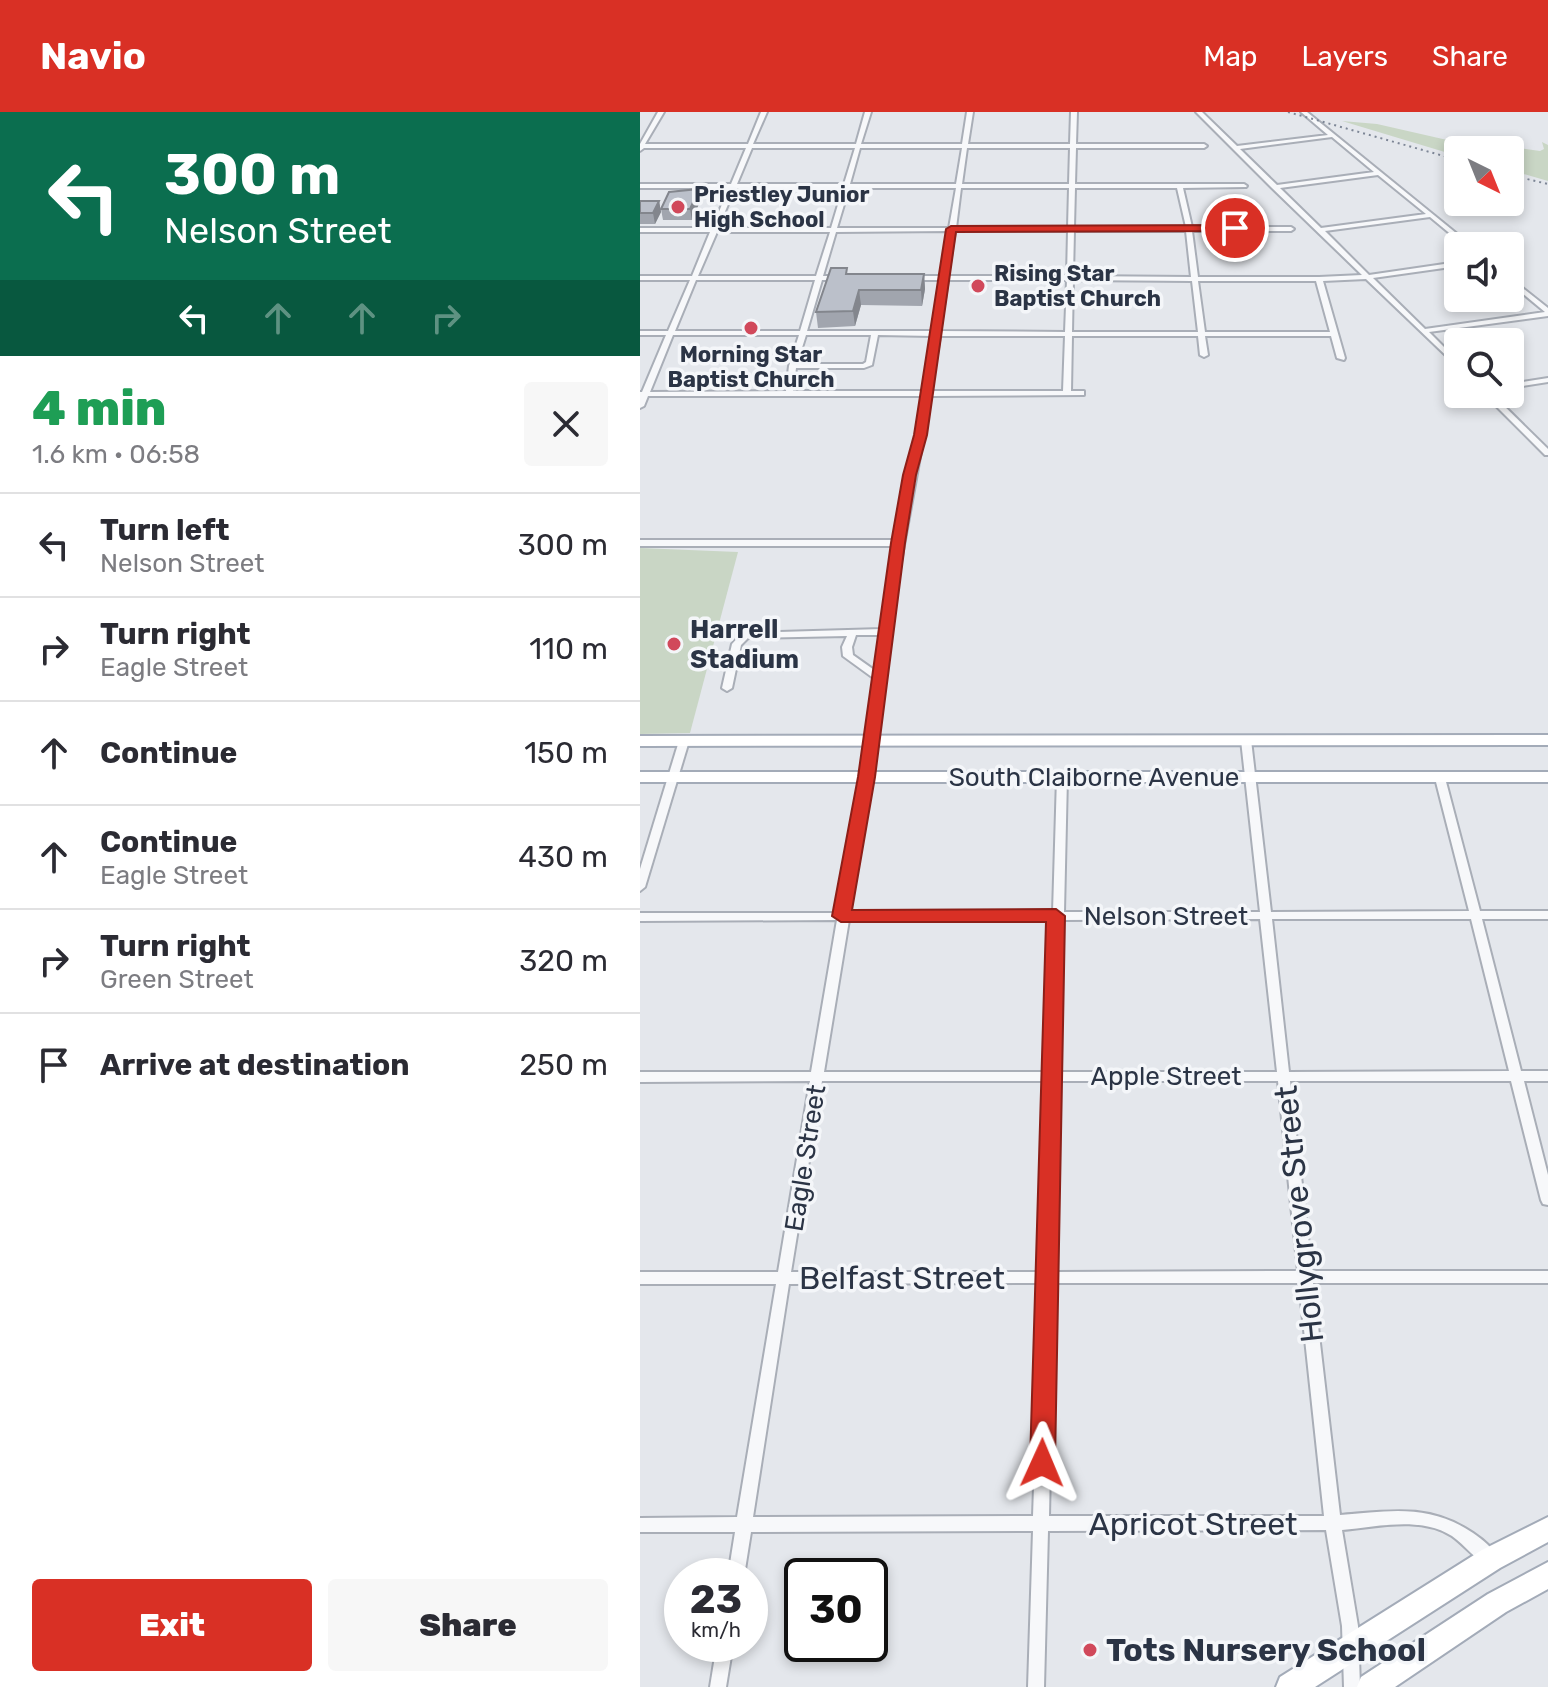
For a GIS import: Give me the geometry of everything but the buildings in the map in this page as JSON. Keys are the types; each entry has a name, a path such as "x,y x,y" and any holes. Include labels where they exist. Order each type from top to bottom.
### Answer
{"main road":[{"name":"South Claiborne Avenue","path":"640,741 1548,740"},
{"name":"South Claiborne Avenue","path":"640,777 1548,777"},
{"path":"1290,1687 1491,1559 1548,1529"},
{"path":"1371,1687 1497,1603 1548,1575"}],"street":[{"path":"641,147 661,112"},
{"path":"640,406 764,112"},
{"path":"789,394 793,366 868,112"},
{"path":"927,394 970,112"},
{"path":"1067,393 1074,112"},
{"path":"1199,112 1444,351"},
{"path":"1304,112 1452,232"},
{"path":"1235,148 1330,136"},
{"path":"641,147 1204,146"},
{"path":"1274,187 1378,173"},
{"path":"640,186 1244,186"},
{"path":"1180,186 1204,332 1204,355"},
{"path":"1319,230 1431,215"},
{"path":"640,230 1291,229"},
{"path":"897,278 1319,279 1367,277 1444,266"},
{"path":"640,278 850,278"},
{"path":"1319,279 1341,358"},
{"path":"1524,292 1548,312"},
{"path":"1423,331 1548,312"},
{"path":"640,333 1334,334"},
{"path":"793,366 866,365 875,333"},
{"path":"1524,384 1548,380"},
{"path":"643,394 1081,393"},
{"name":"Eagle Street","path":"739,1558 872,740 898,543 927,394"},
{"path":"1502,408 1548,453"},
{"path":"640,543 898,543"},
{"path":"853,632 847,647 848,656 879,678"},
{"path":"727,688 737,644 745,635 886,632"},
{"name":"Hollygrove Street","path":"1246,740 1333,1523 1350,1626 1352,1687"},
{"path":"640,887 684,741"},
{"path":"1036,1687 1051,1075 1062,777"},
{"path":"1440,778 1548,1200"},
{"name":"Nelson Street","path":"640,917 1548,915"},
{"name":"Apple Street","path":"640,1077 1548,1076"},
{"name":"Belfast Street","path":"640,1278 1548,1277"},
{"name":"Apricot Street","path":"640,1525 1333,1523 1434,1519 1465,1533 1491,1559"},
{"path":"718,1687 722,1662"}],"green space":[{"path":"1342,121 1377,124 1444,139 1444,152"},
{"path":"1542,142 1548,145 1548,181 1524,174 1524,149 1544,149"},
{"name":"Harrell Stadium","path":"640,548 738,552 690,733 640,734"}],"railway":[{"path":"1288,112 1444,156"},
{"path":"1524,178 1548,184"}],"place":[{"name":"Priestley Junior High School","path":"678,207"},
{"name":"Rising Star Baptist Church","path":"978,286"},
{"name":"Morning Star Baptist Church","path":"751,328"},
{"name":"Harrell Stadium","path":"674,644"},
{"name":"Tots Nursery School","path":"1090,1650"}],"route":[{"path":"1042,1463 1056,916 841,916 866,777 898,543 909,475 921,435 951,229 1235,228"}]}
